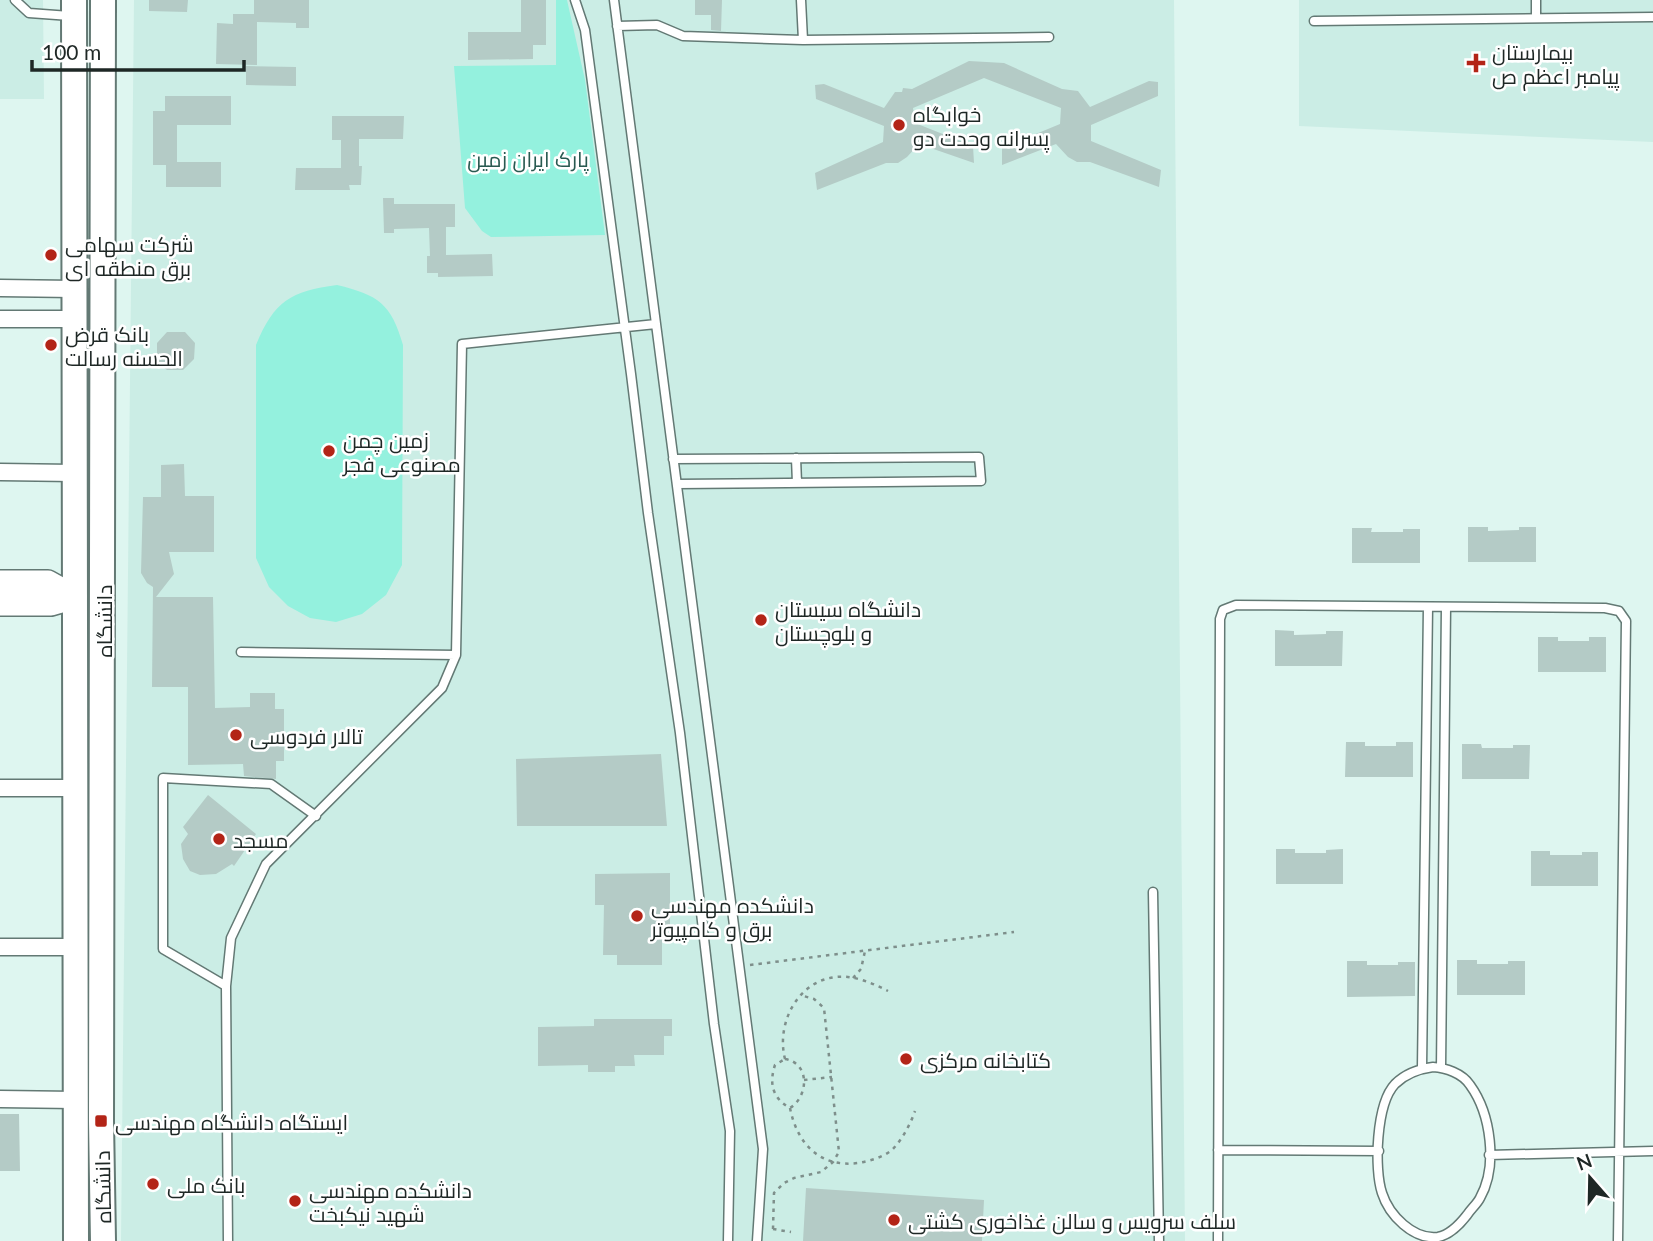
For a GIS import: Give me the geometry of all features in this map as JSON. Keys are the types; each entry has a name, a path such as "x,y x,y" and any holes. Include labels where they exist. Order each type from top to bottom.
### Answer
{"main road":[{"name":"دانشگاه","path":"103,0 103,1241"},
{"name":"دانشگاه","path":"74,9 76,1241"},
{"path":"74,149 104,147"},
{"path":"0,582 48,582 75,597"},
{"path":"0,604 51,604 75,597 103,597"}],"street":[{"path":"0,288 74,289"},
{"path":"0,319 74,319"},
{"path":"0,472 74,473"},
{"path":"0,788 75,788"},
{"path":"0,947 75,947"},
{"path":"0,1099 75,1100"}],"lane":[{"path":"15,0 29,13 74,9"},
{"path":"575,0 585,30 648,513 680,733 714,1024 730,1131 728,1241"},
{"path":"614,0 764,1149 757,1241"},
{"path":"801,0 803,40"},
{"path":"1536,0 1536,17"},
{"path":"1314,21 1653,17"},
{"path":"617,26 657,25 683,36 803,40 1049,37"},
{"path":"228,1241 226,986 231,938 266,864 442,688 456,654 461,344 656,324"},
{"path":"673,459 979,457 981,481 677,484"},
{"path":"796,458 797,483"},
{"path":"1218,1241 1220,619 1223,610 1236,605 1605,608 1619,611 1626,621 1618,1241"},
{"path":"1422,1068 1428,607"},
{"path":"1441,1068 1446,607"},
{"path":"242,652 456,654"},
{"path":"226,986 163,948 163,778 271,784 316,816"},
{"path":"1153,892 1158,1241"},
{"path":"1422,1068 1441,1068 1456,1073 1469,1083 1481,1106 1489,1140 1489,1169 1480,1197 1458,1226 1438,1239 1418,1238 1397,1219 1382,1194 1378,1151 1381,1108 1392,1086 1407,1074 1422,1068"},
{"path":"1218,1150 1378,1151"},
{"path":"1489,1155 1653,1151"}],"path":[{"path":"740,966 1014,932"},
{"path":"853,978 861,969 865,951"},
{"path":"785,1059 782,1049 784,1024 800,995 807,989 838,976 874,984 888,991"},
{"path":"773,1229 774,1193 794,1178 821,1172 832,1163 839,1152 824,1008 814,999 800,995"},
{"path":"790,1108 801,1096 804,1080 800,1067 793,1060 785,1059 775,1065 772,1090 790,1108 798,1135 808,1147 832,1163 847,1164 865,1162 891,1151 910,1125 915,1111"},
{"path":"804,1080 832,1077"},
{"path":"758,1228 791,1232"}],"shaded area":[{"path":"0,0 43,0 44,99 0,99"},
{"name":"دانشگاه سیستان و بلوچستان","path":"134,0 1174,0 1185,1241 121,1241"},
{"name":"بیمارستان پیامبر اعظم ص","path":"1299,0 1653,0 1653,142 1299,126"}],"green space":[{"name":"پارک ایران زمین","path":"556,0 567,0 585,80 605,235 491,237 482,231 465,208 454,66 556,65"},
{"name":"زمین چمن مصنوعی فجر","path":"337,285 373,297 381,303 393,319 403,345 402,565 386,595 362,614 336,622 310,618 288,606 269,587 256,558 256,345 270,318 286,301 307,291"}],"building":[{"path":"149,0 188,0 187,12 149,11"},
{"path":"254,0 309,0 309,28 296,28 296,23 257,22 257,65 216,64 217,23 233,24 233,14 254,14"},
{"path":"521,0 546,0 546,45 533,45 533,59 468,60 468,32 521,32"},
{"path":"695,0 722,0 721,31 711,30 711,15 695,15"},
{"path":"969,61 1004,63 1062,89 1078,91 1090,107 1149,81 1158,82 1158,96 1091,125 1091,141 1161,170 1159,187 1090,162 1077,162 1056,144 1002,165 1002,148 1060,124 1061,108 984,78 913,108 915,123 973,146 974,163 919,144 898,163 886,163 817,190 815,173 883,142 884,126 816,99 815,85 824,84 884,108 895,92 902,92 903,88 912,89"},
{"path":"246,66 296,67 296,86 246,85"},
{"path":"165,96 231,96 231,125 177,125 177,162 221,162 221,187 166,187 166,165 153,165 153,111 165,111"},
{"path":"332,116 404,116 403,139 359,139 361,185 349,185 350,190 295,190 296,168 341,168 341,140 332,140"},
{"path":"383,198 394,198 394,204 455,204 455,227 446,227 446,255 492,254 493,276 438,277 438,273 427,273 427,256 430,256 429,228 394,229 394,233 384,233"},
{"path":"167,332 185,332 195,343 194,359 183,370 167,370 157,362 157,343"},
{"path":"184,464 185,496 214,496 214,552 169,552 174,574 156,597 213,597 215,708 250,707 250,693 275,693 275,709 284,709 284,761 276,761 276,779 244,776 243,764 188,765 188,687 152,687 153,587 141,573 143,497 161,497 161,465"},
{"path":"1468,527 1488,527 1488,531 1536,527 1536,562 1468,562"},
{"path":"1352,528 1372,528 1371,532 1420,529 1420,563 1352,563"},
{"path":"1275,630 1294,631 1294,635 1343,631 1342,666 1275,666"},
{"path":"1538,637 1558,637 1558,641 1589,641 1589,637 1606,637 1606,672 1538,672"},
{"path":"1346,742 1365,742 1365,746 1396,746 1396,742 1413,742 1413,777 1345,777"},
{"path":"1462,744 1481,744 1482,748 1530,745 1529,779 1462,779"},
{"path":"661,754 667,826 517,826 516,759"},
{"name":"مسجد","path":"208,795 256,834 234,866 232,864 216,874 200,875 190,871 183,859 181,844 188,834 183,827"},
{"path":"1276,849 1295,849 1295,853 1326,853 1326,850 1343,849 1343,884 1276,884"},
{"path":"1531,851 1550,851 1550,855 1598,852 1598,886 1531,886"},
{"name":"دانشکده مهندسی برق و کامپیوتر","path":"670,873 670,926 662,927 662,965 617,965 617,955 603,955 604,905 595,905 595,874"},
{"path":"1457,960 1477,960 1477,964 1525,961 1525,995 1457,995"},
{"path":"1347,961 1367,961 1367,965 1415,962 1415,996 1347,997"},
{"path":"594,1019 672,1019 672,1036 664,1036 664,1055 634,1055 635,1066 615,1066 615,1072 588,1072 588,1065 538,1066 538,1027 594,1026"},
{"path":"0,1114 19,1114 20,1171 0,1171"},
{"name":"سلف سرویس و سالن غذاخوری کشتی","path":"806,1188 984,1200 982,1241 803,1241"}],"place":[{"name":"بیمارستان پیامبر اعظم ص","path":"1476,63"},
{"name":"خوابگاه پسرانه وحدت دو","path":"899,125"},
{"name":"شرکت سهامی برق منطقه ای","path":"51,255"},
{"name":"بانک قرض الحسنه رسالت","path":"51,345"},
{"name":"زمین چمن مصنوعی فجر","path":"329,451"},
{"name":"دانشگاه سیستان و بلوچستان","path":"761,620"},
{"name":"تالار فردوسی","path":"236,735"},
{"name":"مسجد","path":"219,839"},
{"name":"دانشکده مهندسی برق و کامپیوتر","path":"637,916"},
{"name":"کتابخانه مرکزی","path":"906,1059"},
{"name":"ایستگاه دانشگاه مهندسی","path":"101,1121"},
{"name":"بانک ملی","path":"153,1184"},
{"name":"دانشکده مهندسی شهید نیکبخت","path":"295,1201"},
{"name":"سلف سرویس و سالن غذاخوری کشتی","path":"894,1220"}]}
